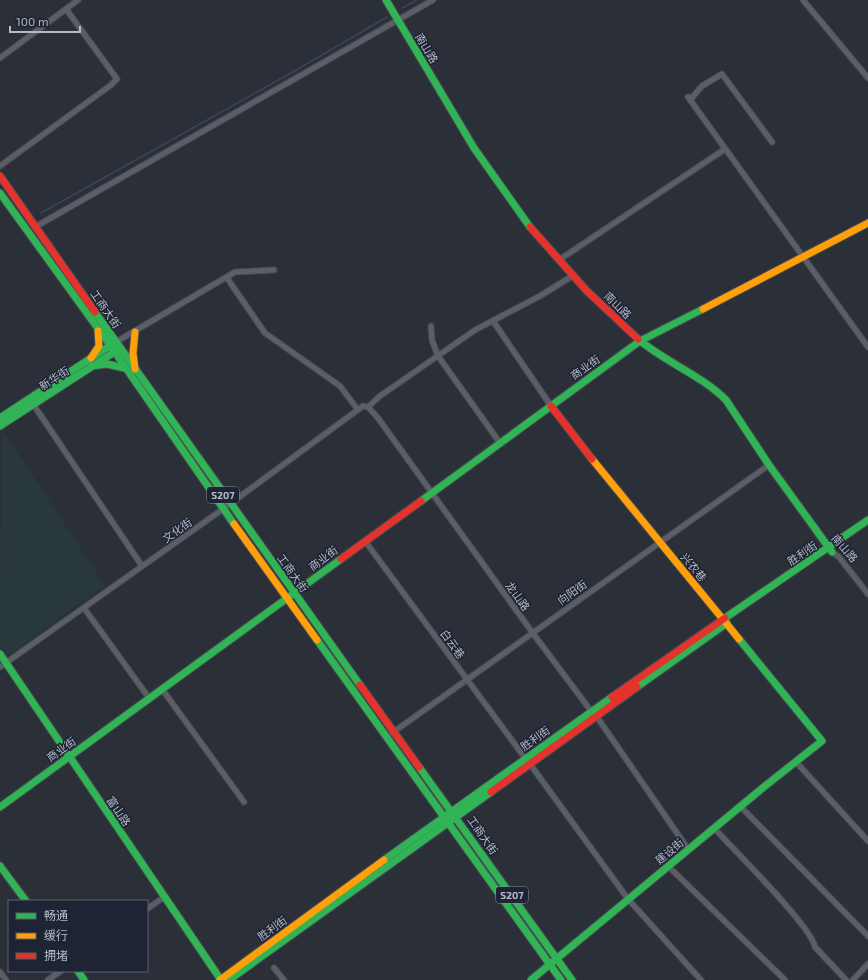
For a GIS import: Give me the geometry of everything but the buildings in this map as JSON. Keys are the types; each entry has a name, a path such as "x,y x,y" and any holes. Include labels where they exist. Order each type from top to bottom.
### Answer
{"main road":[{"name":"南山路","path":"386,0 482,160 506,196 559,260 603,306 640,341 717,391 726,400 769,465 830,550"},
{"name":"工商大街","path":"0,176 115,347 124,368 226,507 295,594 572,980"},
{"name":"工商大街","path":"0,193 97,328 115,347 135,372 287,599 561,980"},
{"name":"商业街","path":"0,807 295,594 431,492 640,341 802,259 868,223"},
{"path":"91,358 99,346 100,335 97,328"},
{"path":"135,332 132,353 135,372"},
{"name":"新华街","path":"0,418 91,358 115,347"},
{"name":"新华街","path":"0,426 92,366 115,347"},
{"path":"92,366 106,364 124,368"},
{"name":"兴农巷","path":"551,406 659,543 725,621 822,741"},
{"name":"胜利街","path":"830,550 868,520"},
{"name":"胜利街","path":"220,980 528,761 591,711 830,550 868,527"},
{"name":"胜利街","path":"528,761 597,717 725,621"},
{"name":"富山路","path":"0,654 3,665 69,757 220,980"},
{"name":"建设街","path":"531,980 740,806 822,741"},
{"name":"胜利街","path":"229,980 445,820"},
{"path":"0,866 25,900"}],"street":[{"path":"0,58 78,0"},
{"path":"35,227 433,0"},
{"path":"803,0 868,78"},
{"path":"0,166 111,85 117,78 66,9"},
{"path":"772,142 722,74 702,86 689,99 868,346"},
{"path":"559,260 601,230 725,149"},
{"path":"115,347 135,332 235,272 274,270"},
{"name":"文化街","path":"3,665 363,408 475,330 540,296 574,275"},
{"name":"龙山路","path":"227,278 265,333 340,386 363,408 431,492 591,711"},
{"path":"493,321 551,406"},
{"path":"431,326 432,340 438,356 500,443"},
{"path":"33,404 142,566"},
{"name":"向阳街","path":"386,736 769,465"},
{"name":"白云巷","path":"365,541 628,899 701,980"},
{"name":"南山路","path":"830,550 840,557 868,594"},
{"path":"84,608 149,698"},
{"path":"162,689 244,802"},
{"path":"597,717 688,849"},
{"path":"796,762 868,840"},
{"path":"740,806 868,936"},
{"path":"714,828 800,922 814,941 815,947 846,980"},
{"path":"668,866 785,980"},
{"path":"148,908 164,897"},
{"path":"853,980 868,964"},
{"path":"274,968 284,980"},
{"path":"0,972 6,980"},
{"path":"48,980 60,972"}],"shaded area":[{"path":"1,428 105,585 8,656 0,645"}],"waterway":[{"path":"402,8 417,0"},
{"path":"41,213 291,73 387,17"}],"traffic: fast":[{"path":"386,0 474,148 530,227"},
{"path":"0,193 110,345 234,524"},
{"path":"421,501 640,341 703,309"},
{"path":"95,312 360,685"},
{"path":"638,339 660,355 706,383 726,400 769,465 832,552"},
{"path":"0,418 114,343"},
{"path":"0,426 119,349"},
{"path":"92,366 107,364 124,368"},
{"path":"725,618 868,520"},
{"path":"0,807 341,559"},
{"path":"637,687 727,623"},
{"path":"531,980 765,786 822,741 739,639"},
{"path":"317,640 561,980"},
{"path":"0,654 221,980"},
{"path":"384,860 612,697"},
{"path":"419,767 572,980"},
{"path":"229,980 491,792"},
{"path":"0,866 25,900"},
{"path":"79,972 84,980"}],"traffic: slow":[{"path":"703,309 868,223"},
{"path":"91,358 99,346 98,331"},
{"path":"135,332 133,353 135,369"},
{"path":"592,459 739,639"},
{"path":"234,524 317,640"},
{"path":"220,980 384,860"}],"traffic: jam":[{"path":"0,176 95,312"},
{"path":"530,227 586,290 638,339"},
{"path":"551,406 592,459"},
{"path":"341,559 421,501"},
{"path":"612,697 725,618"},
{"path":"360,685 419,767"},
{"path":"491,792 637,687"}]}
